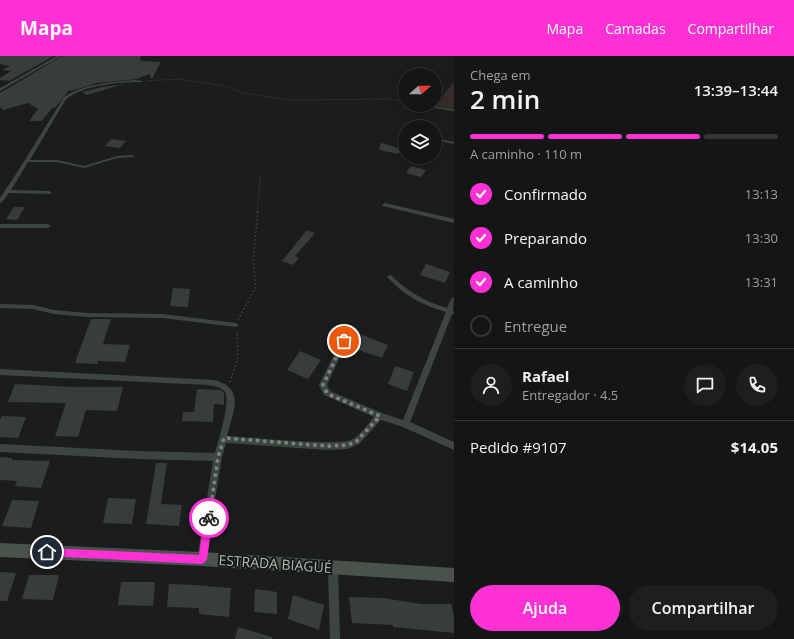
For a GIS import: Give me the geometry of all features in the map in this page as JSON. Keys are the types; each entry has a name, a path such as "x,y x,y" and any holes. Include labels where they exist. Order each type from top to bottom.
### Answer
{"main road":[{"name":"ESTRADA BIAGUÉ","path":"0,550 202,559 454,575"}],"street":[{"path":"0,90 59,56"},
{"path":"0,201 28,161 65,97 111,83 141,81"},
{"path":"442,108 454,110"},
{"path":"442,139 454,142"},
{"path":"28,161 57,162 84,167 117,157 132,156"},
{"path":"8,191 49,192"},
{"path":"385,205 454,221"},
{"path":"0,226 48,226"},
{"path":"390,277 408,295 420,301 452,312"},
{"path":"404,424 452,312 454,299"},
{"path":"0,306 33,307 54,312 86,315 162,316 236,325"},
{"path":"344,341 323,385 327,393 454,446"},
{"path":"0,372 200,382 221,385 228,389 231,396 231,405 224,438 218,457 202,559"},
{"path":"224,438 327,446 347,445 356,442 380,416"},
{"path":"0,448 130,455 218,457"},
{"path":"333,568 335,639"}],"path":[{"path":"46,63 99,69 103,67 115,66 140,78 141,81 178,79 225,86 243,93 288,100 373,98 398,100"},
{"path":"228,389 238,358 239,338 236,325 256,287 253,260 261,173"}],"shaded area":[{"path":"452,84 454,84 454,108 442,107 442,98"}],"building":[{"path":"0,56 54,56 9,81 0,80 0,78 11,71 2,70 10,66 0,64"},
{"path":"62,56 141,56 140,60 143,61 161,62 152,79 149,74 137,79 97,83 71,91 69,90 55,108 52,108 42,121 29,121 38,109 28,103 3,110 0,107 0,93"},
{"path":"124,84 87,95 82,92 102,87"},
{"path":"111,139 126,141 120,148 105,146"},
{"path":"381,143 398,148 398,154 379,150"},
{"path":"411,166 426,170 421,177 406,173"},
{"path":"14,207 25,207 17,220 6,219"},
{"path":"307,230 315,233 295,256 299,258 293,265 282,261"},
{"path":"426,264 450,272 445,283 420,275"},
{"path":"173,288 190,289 188,307 170,306"},
{"path":"91,319 111,319 103,344 130,345 125,362 98,361 97,364 75,363"},
{"path":"360,334 388,345 382,358 353,348"},
{"path":"300,351 321,360 308,379 287,370"},
{"path":"395,366 414,372 407,391 388,384"},
{"path":"15,384 73,387 123,387 117,411 86,410 78,437 55,436 66,403 8,402"},
{"path":"197,389 221,390 224,393 224,405 214,404 213,422 182,421 183,412 194,412"},
{"path":"2,416 26,417 18,438 0,437 0,420"},
{"path":"0,457 12,458 12,460 50,461 41,488 15,486 17,481 0,480"},
{"path":"156,463 167,463 161,504 182,505 179,526 146,524"},
{"path":"108,498 136,499 132,524 103,523"},
{"path":"12,500 39,501 31,528 2,526"},
{"path":"0,572 16,573 7,601 0,601"},
{"path":"29,575 59,575 53,600 22,599"},
{"path":"121,582 155,582 153,606 118,605"},
{"path":"169,584 231,588 229,617 199,614 199,608 167,607"},
{"path":"255,589 277,592 277,614 254,612"},
{"path":"293,595 324,605 319,630 288,619"},
{"path":"349,597 383,598 421,604 451,604 454,615 454,633 393,627 393,625 352,623"},
{"path":"238,627 272,637 272,639 235,639"}],"way so far":[{"path":"209,518 218,457 224,438 327,446 347,445 356,442 380,416 332,396 327,393 323,385 344,341"}],"route":[{"path":"47,552 202,559 209,518"}]}
